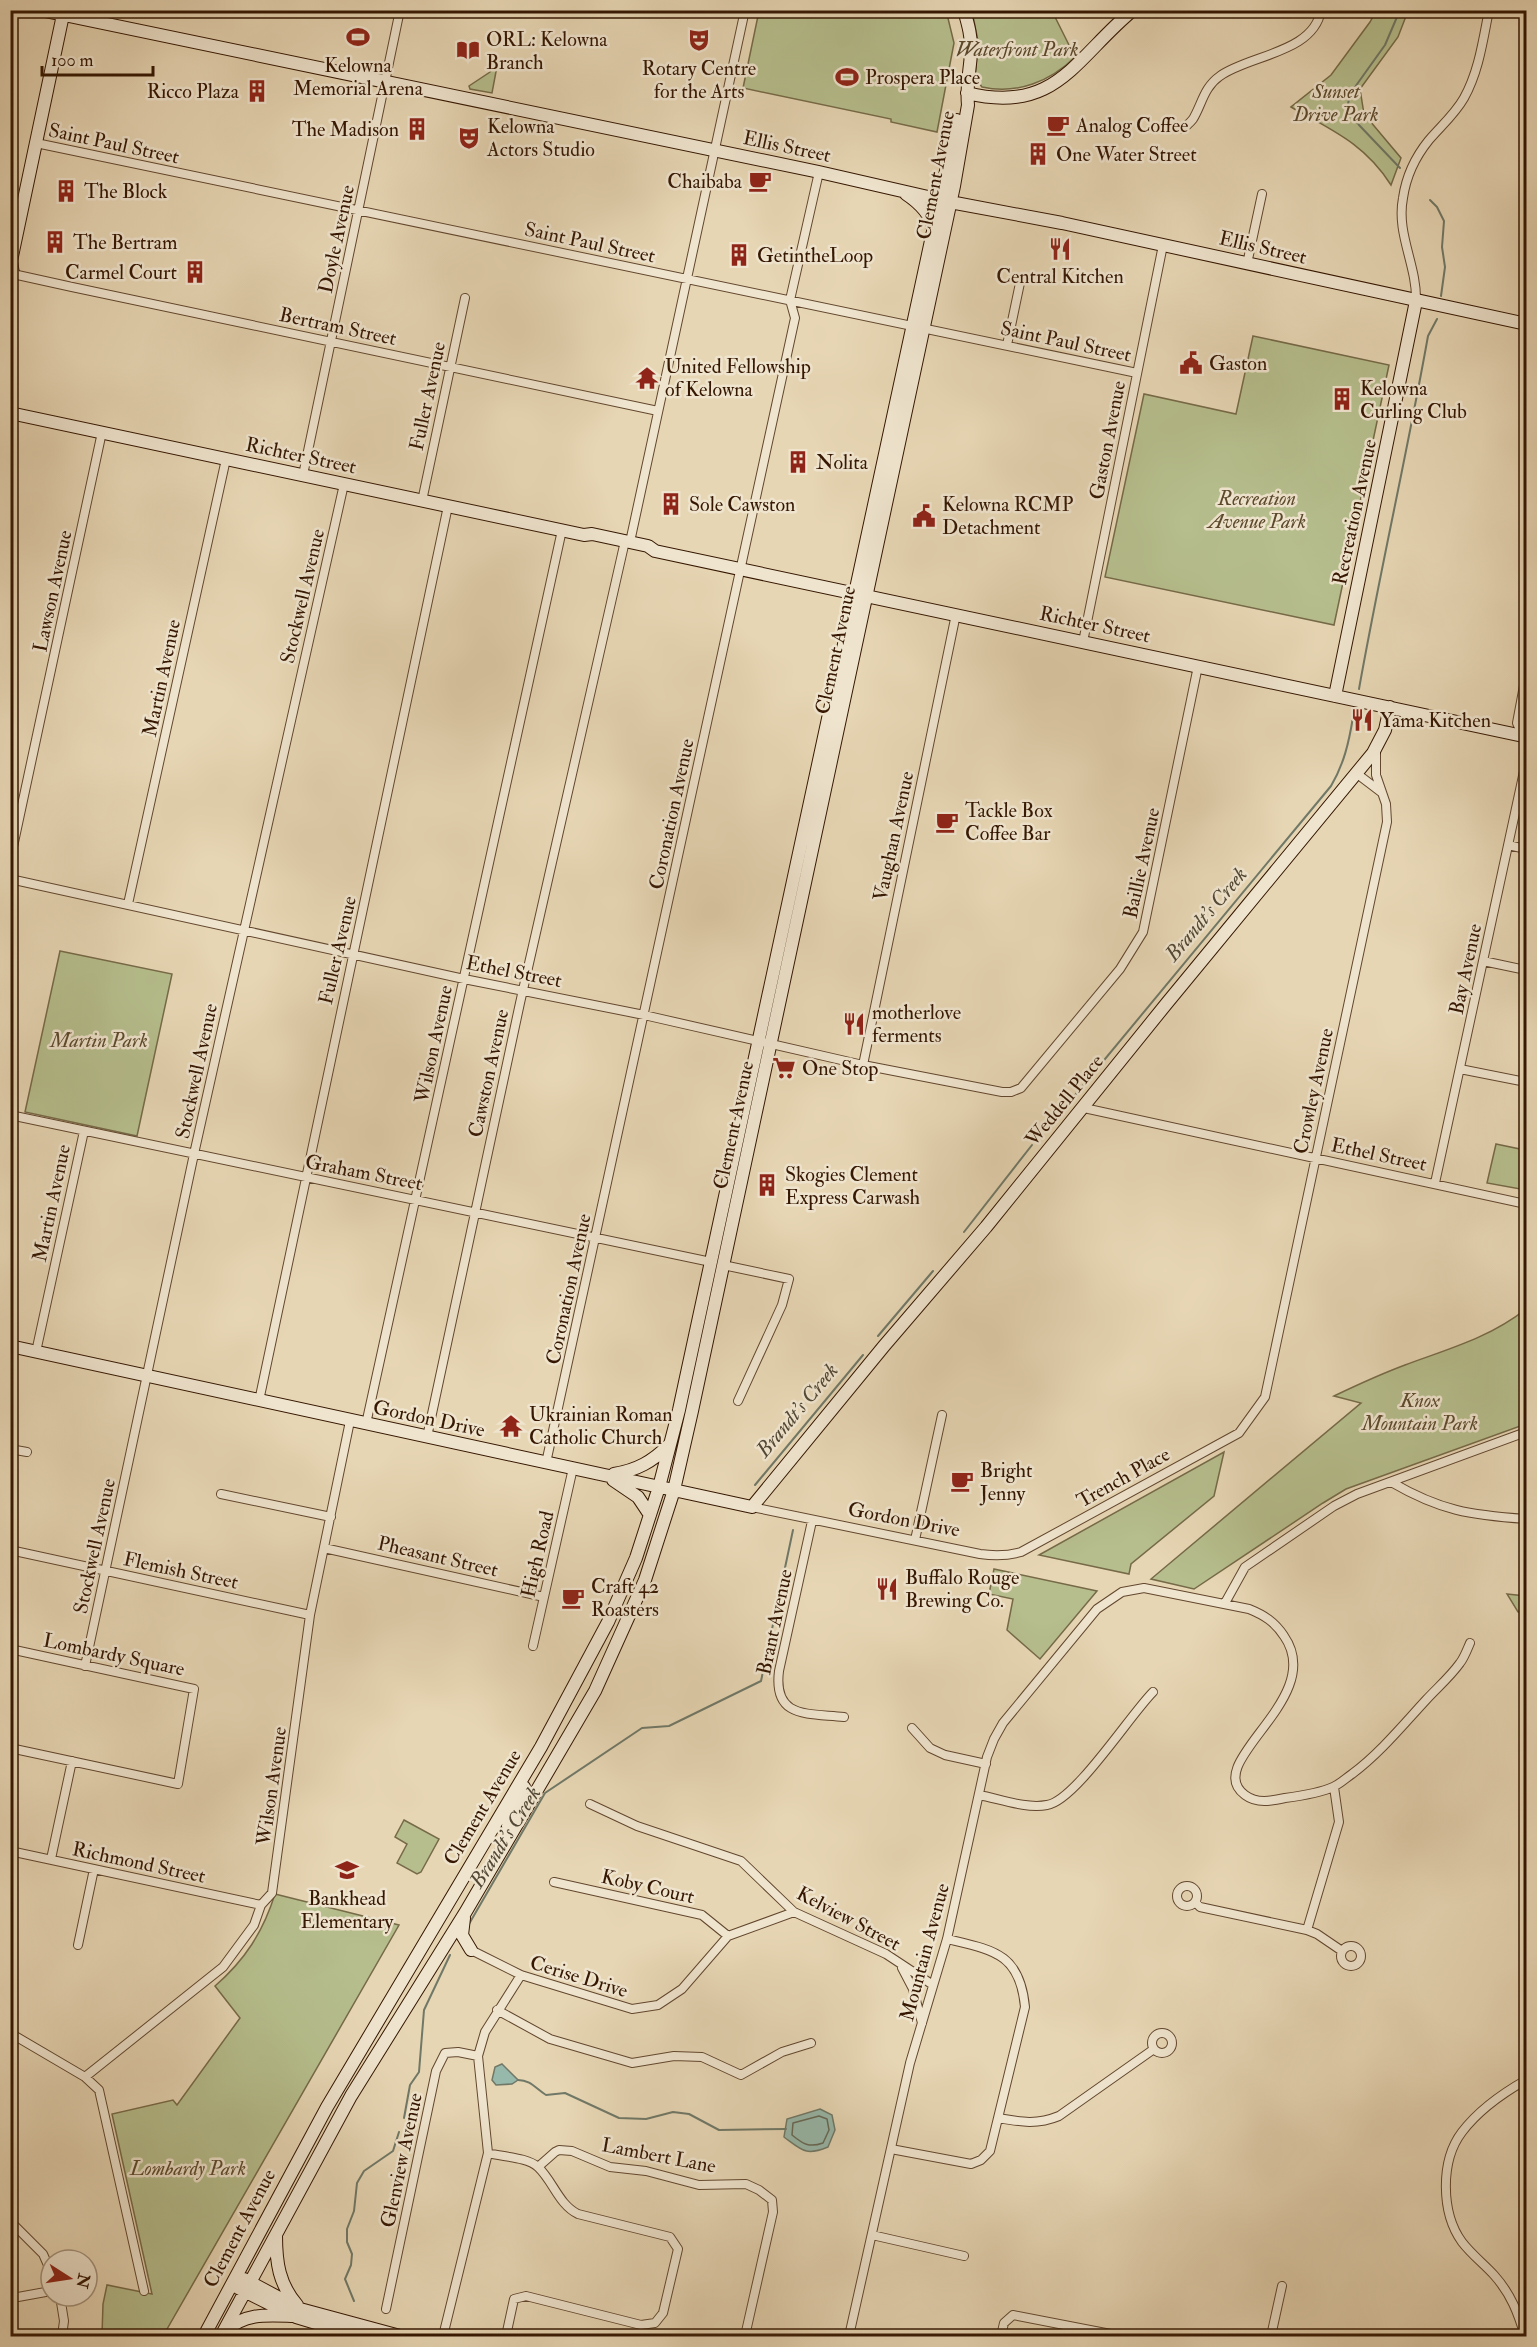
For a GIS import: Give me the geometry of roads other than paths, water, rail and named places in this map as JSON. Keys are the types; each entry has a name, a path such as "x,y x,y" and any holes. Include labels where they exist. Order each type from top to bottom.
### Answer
{"main road":[{"name":"Ellis Street","path":"40,10 819,172 945,201 1163,244 1527,324"},
{"name":"Clement Avenue","path":"204,2337 327,2107 541,1747 608,1622 636,1558 659,1486 717,1264 945,201 961,104 967,93 971,50 964,10"},
{"path":"967,93 1016,97 1047,88 1075,69 1133,10"},
{"path":"11,269 63,13"},
{"path":"900,190 915,200 924,210 932,222 933,231"},
{"name":"Clement Avenue","path":"918,327 933,231 945,201"},
{"name":"Recreation Avenue","path":"1335,696 1416,301"},
{"name":"Richter Street","path":"10,413 584,535 592,534 626,544 648,546 655,551 1390,707 1525,739"},
{"name":"Weddell Place","path":"752,1508 1084,1108 1167,1003 1376,749 1390,707"},
{"name":"Clement Avenue","path":"221,2337 351,2096 465,1913 595,1690 645,1580 674,1490 702,1364 717,1264"},
{"name":"Gordon Drive","path":"10,1346 148,1378 659,1486 752,1508"},
{"path":"607,1476 640,1467 654,1460 670,1444"},
{"path":"607,1476 638,1497 650,1515"},
{"path":"471,1950 448,1939 446,1932 448,1925 508,1825 541,1747"},
{"path":"465,1913 461,1928 462,1935 471,1950"},
{"path":"276,2233 277,2268 298,2313"},
{"path":"234,2280 298,2313 359,2337"},
{"path":"221,2337 241,2320 260,2314 298,2313 400,2337"}],"street":[{"name":"Doyle Avenue","path":"303,475 400,10"},
{"name":"Cawston Avenue","path":"427,1437 523,990 658,411 745,10"},
{"path":"1183,129 1191,122 1200,100 1214,81 1237,66 1280,51 1301,40 1316,26 1321,10"},
{"path":"1416,301 1416,283 1401,227 1403,198 1412,169 1422,149 1455,112 1470,86 1475,74 1489,10"},
{"name":"Saint Paul Street","path":"36,143 1137,373"},
{"name":"Coronation Avenue","path":"546,1463 742,569 795,318 790,300 819,172"},
{"path":"1247,264 1262,194"},
{"name":"Gaston Avenue","path":"1083,642 1163,244"},
{"name":"Bertram Street","path":"11,269 331,342 658,411"},
{"path":"1007,345 1020,283"},
{"name":"Fuller Avenue","path":"422,501 465,298"},
{"name":"Lawson Avenue","path":"10,861 102,432"},
{"name":"Martin Avenue","path":"128,904 226,459"},
{"name":"Stockwell Avenue","path":"85,1665 195,1154 344,484"},
{"name":"Fuller Avenue","path":"259,1401 448,506"},
{"name":"Wilson Avenue","path":"366,1424 562,530"},
{"name":"Vaughan Avenue","path":"863,1065 956,614"},
{"name":"Baillie Avenue","path":"1011,1092 1021,1088 1120,969 1143,932 1198,666"},
{"path":"1525,739 1517,723 1527,675"},
{"name":"Crowley Avenue","path":"1265,1397 1387,822 1386,804 1376,771 1376,749"},
{"name":"Bay Avenue","path":"1436,1183 1527,762"},
{"path":"1356,773 1381,792"},
{"path":"1508,846 1527,849"},
{"name":"Ethel Street","path":"10,879 464,979 644,1014 863,1065 1011,1092"},
{"path":"1483,961 1527,970"},
{"path":"1460,1069 1527,1082"},
{"name":"Ethel Street","path":"1084,1108 1527,1204"},
{"name":"Graham Street","path":"10,1115 789,1279 782,1305 738,1401"},
{"name":"Martin Avenue","path":"36,1352 84,1131"},
{"name":"Trench Place","path":"980,1554 1004,1556 1021,1552 1239,1433 1265,1397"},
{"path":"915,1540 942,1415"},
{"name":"Wilson Avenue","path":"85,2077 223,1967 254,1925 261,1905 272,1893 310,1615 350,1421"},
{"path":"1225,1604 1245,1567 1334,1506 1357,1494 1527,1432"},
{"path":"10,1449 27,1452"},
{"name":"High Road","path":"533,1646 573,1468"},
{"path":"1391,1482 1434,1504 1461,1512 1527,1519"},
{"path":"221,1494 331,1517"},
{"name":"Gordon Drive","path":"752,1508 980,1554"},
{"name":"Brant Avenue","path":"813,1521 779,1671 778,1691 782,1702 792,1709 844,1717"},
{"name":"Pheasant Street","path":"324,1548 544,1597"},
{"name":"Flemish Street","path":"10,1550 310,1615"},
{"name":"Mountain Avenue","path":"849,2334 910,2064 947,1939 986,1764 994,1739 1004,1722 1097,1609 1122,1593 1144,1588 1225,1604 1265,1616 1278,1627 1288,1641 1294,1671 1289,1688 1274,1714 1239,1760 1235,1773 1237,1786 1245,1795 1257,1801 1291,1797 1334,1787"},
{"path":"1307,1930 1339,1822 1334,1787 1378,1752 1460,1663 1470,1643"},
{"name":"Lombardy Square","path":"10,1649 194,1689 178,1784 10,1748"},
{"path":"979,1795 1030,1805 1048,1805 1061,1799 1081,1781 1140,1706 1154,1692"},
{"path":"912,1728 930,1748 945,1755 986,1764"},
{"path":"51,1859 72,1761"},
{"name":"Kelview Street","path":"590,1804 637,1826 741,1861 794,1912 886,1954 933,1985"},
{"name":"Richmond Street","path":"10,1851 261,1905"},
{"path":"78,1945 94,1869"},
{"name":"Koby Court","path":"554,1882 702,1915 728,1936"},
{"path":"1195,1902 1200,1907 1307,1930 1342,1951"},
{"name":"Cerise Drive","path":"471,1950 520,1975 632,2009 658,2004 682,1989 728,1936 794,1912"},
{"path":"891,2149 971,2164 981,2160 990,2151 1025,2007 1023,1986 1011,1964 989,1949 947,1939"},
{"path":"902,1966 913,1989 922,2024"},
{"path":"442,2337 488,2153 478,2056 485,2032 520,1975"},
{"path":"498,2010 550,2039 632,2063 674,2056 702,2058 741,2075 782,2052 811,2043"},
{"path":"10,2033 85,2077 99,2090 144,2291"},
{"path":"998,2118 1026,2123 1043,2122 1059,2116 1154,2049"},
{"name":"Glenview Avenue","path":"387,2309 436,2072 445,2053 458,2052 478,2056"},
{"path":"1525,2337 1517,2309 1506,2291 1495,2276 1462,2242 1452,2224 1447,2204 1446,2186 1453,2150 1461,2133 1483,2110 1527,2080"},
{"name":"Lambert Lane","path":"538,2168 555,2152 572,2151 610,2167 646,2170 699,2185 746,2184 767,2196 774,2204 745,2337"},
{"path":"488,2153 528,2162 538,2168 573,2212 584,2217 670,2237 678,2249 663,2313 655,2323 641,2325 519,2296 514,2299 506,2337"},
{"path":"10,2221 39,2250"},
{"path":"872,2235 964,2256"},
{"path":"1271,2337 1282,2286"},
{"path":"10,2295 18,2297 39,2293"},
{"path":"62,2308 64,2321 62,2337"},
{"path":"1001,2337 1004,2323 1013,2315 1096,2334 1121,2337"},
{"path":"849,2334 868,2337"}],"water":[{"path":"502,2064 518,2080 512,2084 496,2085 492,2080 495,2067"},
{"path":"820,2109 832,2115 835,2130 828,2147 805,2151 784,2137 787,2119"}],"waterway":[{"name":"Brandt's Creek","path":"1400,10 1385,45 1350,94 1347,109 1400,168"},
{"name":"Brandt's Creek","path":"1430,200 1437,207 1444,221 1442,247 1445,267 1441,296"},
{"name":"Brandt's Creek","path":"1359,689 1428,336 1437,319"},
{"name":"Brandt's Creek","path":"1057,1117 1331,786 1345,753 1353,717"},
{"name":"Brandt's Creek","path":"964,1232 1032,1145"},
{"name":"Brandt's Creek","path":"878,1336 933,1271"},
{"name":"Brandt's Creek","path":"755,1485 863,1355"},
{"name":"Brandt's Creek","path":"469,1924 545,1793 642,1728 669,1726 761,1681 793,1530"},
{"name":"Brandt's Creek","path":"404,2118 410,2085 419,2072 424,2010 450,1955"},
{"path":"518,2080 530,2083 546,2095 565,2093 619,2118 646,2119 673,2112 689,2114 719,2130 786,2129"},
{"name":"Brandt's Creek","path":"354,2301 345,2279 351,2265 352,2254 347,2242 347,2229 354,2211 357,2183 364,2171 393,2151 399,2132"}],"place":[{"name":"Kelowna Memorial Arena","path":"358,37"},
{"name":"Rotary Centre for the Arts","path":"699,40"},
{"name":"ORL: Kelowna Branch","path":"468,50"},
{"name":"Prospera Place","path":"847,77"},
{"name":"Ricco Plaza","path":"257,91"},
{"name":"Analog Coffee","path":"1058,125"},
{"name":"The Madison","path":"417,129"},
{"name":"Kelowna Actors Studio","path":"469,138"},
{"name":"One Water Street","path":"1038,154"},
{"name":"Chaibaba","path":"760,181"},
{"name":"The Block","path":"66,191"},
{"name":"The Bertram","path":"55,242"},
{"name":"Central Kitchen","path":"1060,249"},
{"name":"GetintheLoop","path":"739,255"},
{"name":"Carmel Court","path":"195,272"},
{"name":"Gaston","path":"1191,363"},
{"name":"United Fellowship of Kelowna","path":"647,378"},
{"name":"Kelowna Curling Club","path":"1342,399"},
{"name":"Nolita","path":"798,462"},
{"name":"Sole Cawston","path":"671,504"},
{"name":"Kelowna RCMP Detachment","path":"924,516"},
{"name":"Yama Kitchen","path":"1362,720"},
{"name":"Tackle Box Coffee Bar","path":"947,822"},
{"name":"motherlove ferments","path":"854,1024"},
{"name":"One Stop","path":"784,1068"},
{"name":"Skogies Clement Express Carwash","path":"767,1185"},
{"name":"Ukrainian Roman Catholic Church","path":"511,1426"},
{"name":"Bright Jenny","path":"962,1481"},
{"name":"Buffalo Rouge Brewing Co.","path":"887,1589"},
{"name":"Craft 42 Roasters","path":"573,1598"},
{"name":"Bankhead Elementary","path":"347,1870"}],"park label":[{"name":"Waterfront Park","path":"1017,49"},
{"name":"Sunset Drive Park","path":"1336,102"},
{"name":"Recreation Avenue Park","path":"1257,510"},
{"name":"Martin Park","path":"99,1040"},
{"name":"Knox Mountain Park","path":"1420,1412"},
{"name":"Lombardy Park","path":"188,2168"}]}
